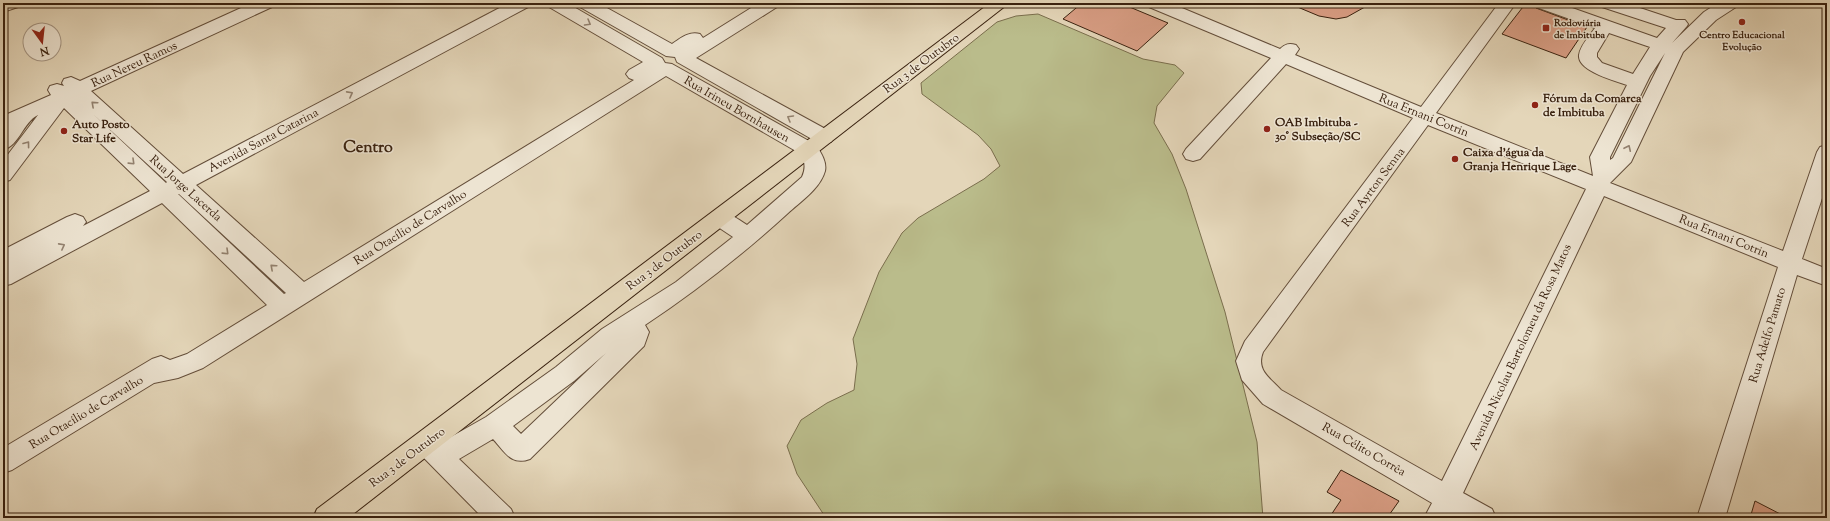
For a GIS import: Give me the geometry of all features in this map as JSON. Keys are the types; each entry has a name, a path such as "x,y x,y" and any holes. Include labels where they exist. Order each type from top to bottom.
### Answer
{"main road":[{"name":"Rua 3 de Outubro","path":"327,518 433,450 719,218 1001,3"}],"street":[{"path":"3,6 12,3"},
{"name":"Rua Nereu Ramos","path":"178,39 246,3"},
{"name":"Rua Nereu Ramos","path":"3,124 16,112 178,39 266,3"},
{"name":"Avenida Santa Catarina","path":"437,41 497,3"},
{"name":"Avenida Santa Catarina","path":"3,278 35,252 437,41 522,3"},
{"name":"Rua Irineu Bornhausen","path":"555,3 609,35 752,97 816,144"},
{"name":"Rua Irineu Bornhausen","path":"586,3 625,25 669,60 736,108 816,144"},
{"name":"Rua Otacílio de Carvalho","path":"669,60 752,3"},
{"name":"Rua Otacílio de Carvalho","path":"3,462 148,374 178,368 195,361 277,301 669,60 771,3"},
{"name":"Rua Ernani Cotrin","path":"1155,3 1194,15 1791,258 1827,278"},
{"name":"Rua Ernani Cotrin","path":"1177,3 1194,15"},
{"name":"Rua Ayrton Senna","path":"1251,373 1248,361 1253,348 1508,3"},
{"path":"1542,3 1667,47"},
{"path":"1608,3 1678,26"},
{"name":"Avenida Nicolau Bartolomeu da Rosa Matos","path":"1443,508 1600,180 1622,162 1667,47 1678,26 1703,10 1730,3"},
{"name":"Avenida Nicolau Bartolomeu da Rosa Matos","path":"1600,180 1600,157 1638,83 1667,47 1703,10"},
{"path":"609,35 625,25"},
{"path":"1605,25 1588,53 1588,58 1596,67 1638,83"},
{"path":"1193,154 1286,53"},
{"path":"3,175 67,90"},
{"name":"Rua Jorge Lacerda","path":"67,90 167,183 297,289"},
{"path":"736,108 752,97"},
{"path":"3,143 16,112"},
{"path":"501,518 433,450 495,425 565,374 597,346 684,288 749,236 810,181 816,171 816,144"},
{"name":"Rua Adelfo Pamato","path":"1711,518 1791,258 1827,152"},
{"name":"Rua Jorge Lacerda","path":"167,183 277,301"},
{"path":"719,218 749,236"},
{"name":"Avenida Santa Catarina","path":"3,260 35,252"},
{"name":"Rua Ernani Cotrin","path":"1791,258 1827,267"},
{"path":"495,425 521,451 636,339 637,332 629,324"},
{"name":"Rua Célito Corrêa","path":"1251,373 1272,397 1443,508 1482,518"}],"green space":[{"path":"1038,14 1143,59 1175,65 1184,73 1157,106 1154,123 1172,154 1186,189 1225,312 1257,442 1263,518 826,518 797,474 787,446 801,420 827,403 854,390 857,364 853,339 879,272 902,233 918,218 984,179 1000,166 991,149 978,135 922,94 921,83 997,22 1016,16"}],"building":[{"path":"1082,3 1120,3 1168,23 1137,51 1063,19"},
{"path":"1288,3 1372,3 1347,17 1336,19 1319,16"},
{"name":"Rodoviária de Imbituba","path":"1526,3 1533,3 1536,8 1587,27 1566,58 1502,34"},
{"path":"1341,470 1399,501 1387,518 1329,518 1341,500 1327,492"},
{"path":"1755,501 1788,518 1750,518"}],"place":[{"name":"Centro Educacional Evolução","path":"1742,22"},
{"name":"Rodoviária de Imbituba","path":"1546,28"},
{"name":"Fórum da Comarca de Imbituba","path":"1535,105"},
{"name":"OAB Imbituba - 30° Subseção/SC","path":"1267,129"},
{"name":"Auto Posto Star Life","path":"64,131"},
{"name":"Caixa d'água da Granja Henrique Lage","path":"1455,159"}],"district":[{"name":"Centro","path":"368,146"}]}
